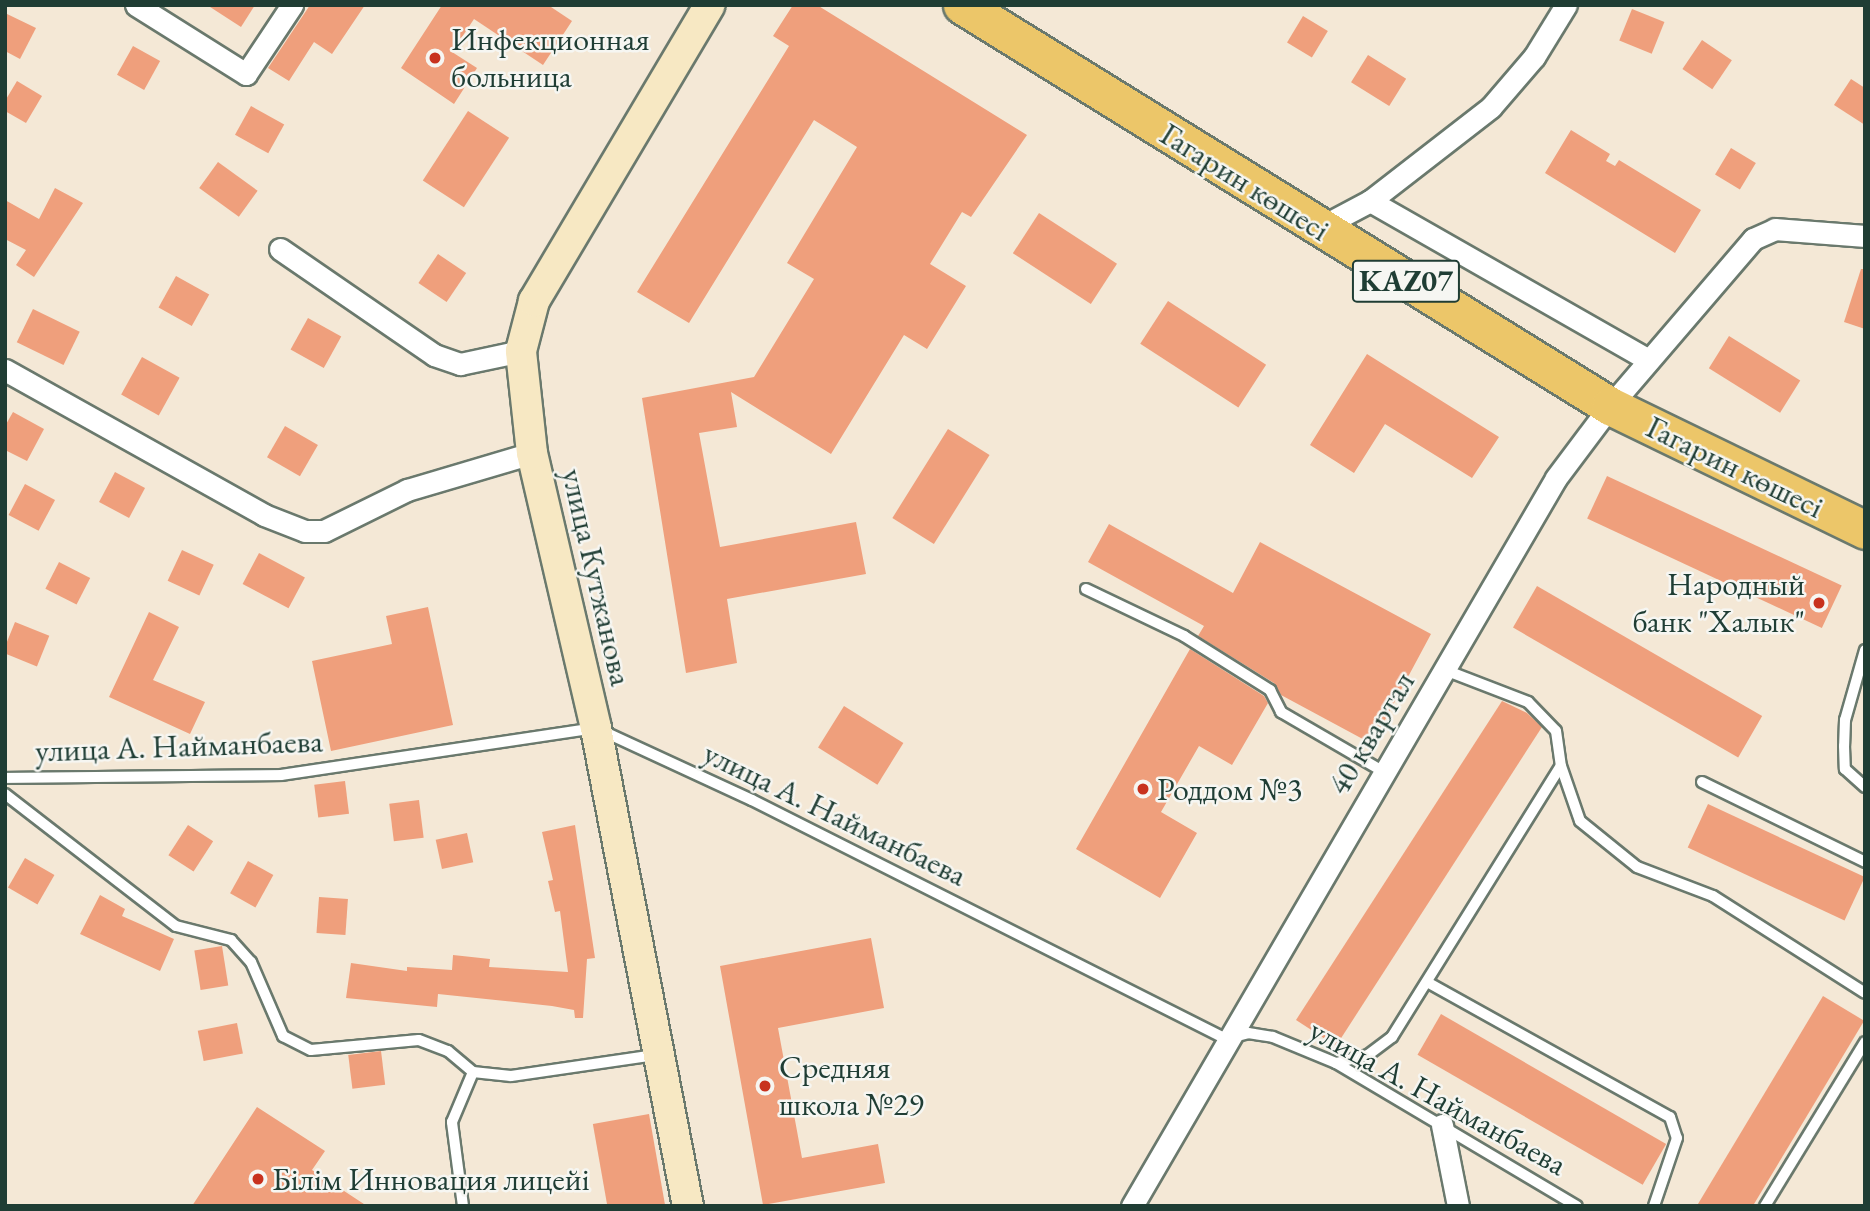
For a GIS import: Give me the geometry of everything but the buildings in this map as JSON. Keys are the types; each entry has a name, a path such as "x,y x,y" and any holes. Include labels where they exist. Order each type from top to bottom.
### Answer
{"highway":[{"name":"Гагарин көшесі","path":"962,5 1610,406 1865,530"}],"street":[{"path":"136,5 246,74 292,5"},
{"name":"улица Кутжанова","path":"688,1206 596,728 533,453 521,351 534,301 710,5"},
{"path":"1319,228 1370,201 1491,107 1534,57 1566,5"},
{"path":"1370,201 1649,359"},
{"name":"40 квартал","path":"1132,1206 1226,1039 1556,478 1610,406 1753,239 1775,229 1865,236"},
{"path":"280,249 434,355 460,364 521,351"},
{"path":"5,370 264,515 304,531 324,531 407,490 533,453"},
{"path":"1442,1125 1458,1206"}],"lane":[{"path":"1086,589 1184,636 1270,690 1281,712 1384,772"},
{"path":"1865,650 1845,720 1844,746 1845,769 1865,787"},
{"path":"1445,670 1528,702 1556,731 1561,766 1580,821 1637,867 1713,896 1865,993"},
{"name":"улица А. Найманбаева","path":"5,778 281,775 596,728 765,806 1226,1039 1248,1033 1273,1037 1336,1063 1577,1206"},
{"path":"1336,1063 1368,1055 1392,1037 1561,766"},
{"path":"1702,782 1865,862"},
{"path":"5,794 104,875 176,926 232,940 251,962 283,1036 311,1050 419,1040 448,1051 473,1072 511,1076 658,1055"},
{"path":"1427,982 1670,1117 1677,1138 1654,1206"},
{"path":"1765,1206 1865,1042"},
{"path":"463,1206 452,1122 473,1072"}],"place":[{"name":"Инфекционная больница","path":"435,58"},
{"name":"Народный банк \"Халык\"","path":"1819,603"},
{"name":"Роддом №3","path":"1143,789"},
{"name":"Средняя школа №29","path":"765,1086"},
{"name":"Білім Инновация лицейі","path":"258,1179"}]}
